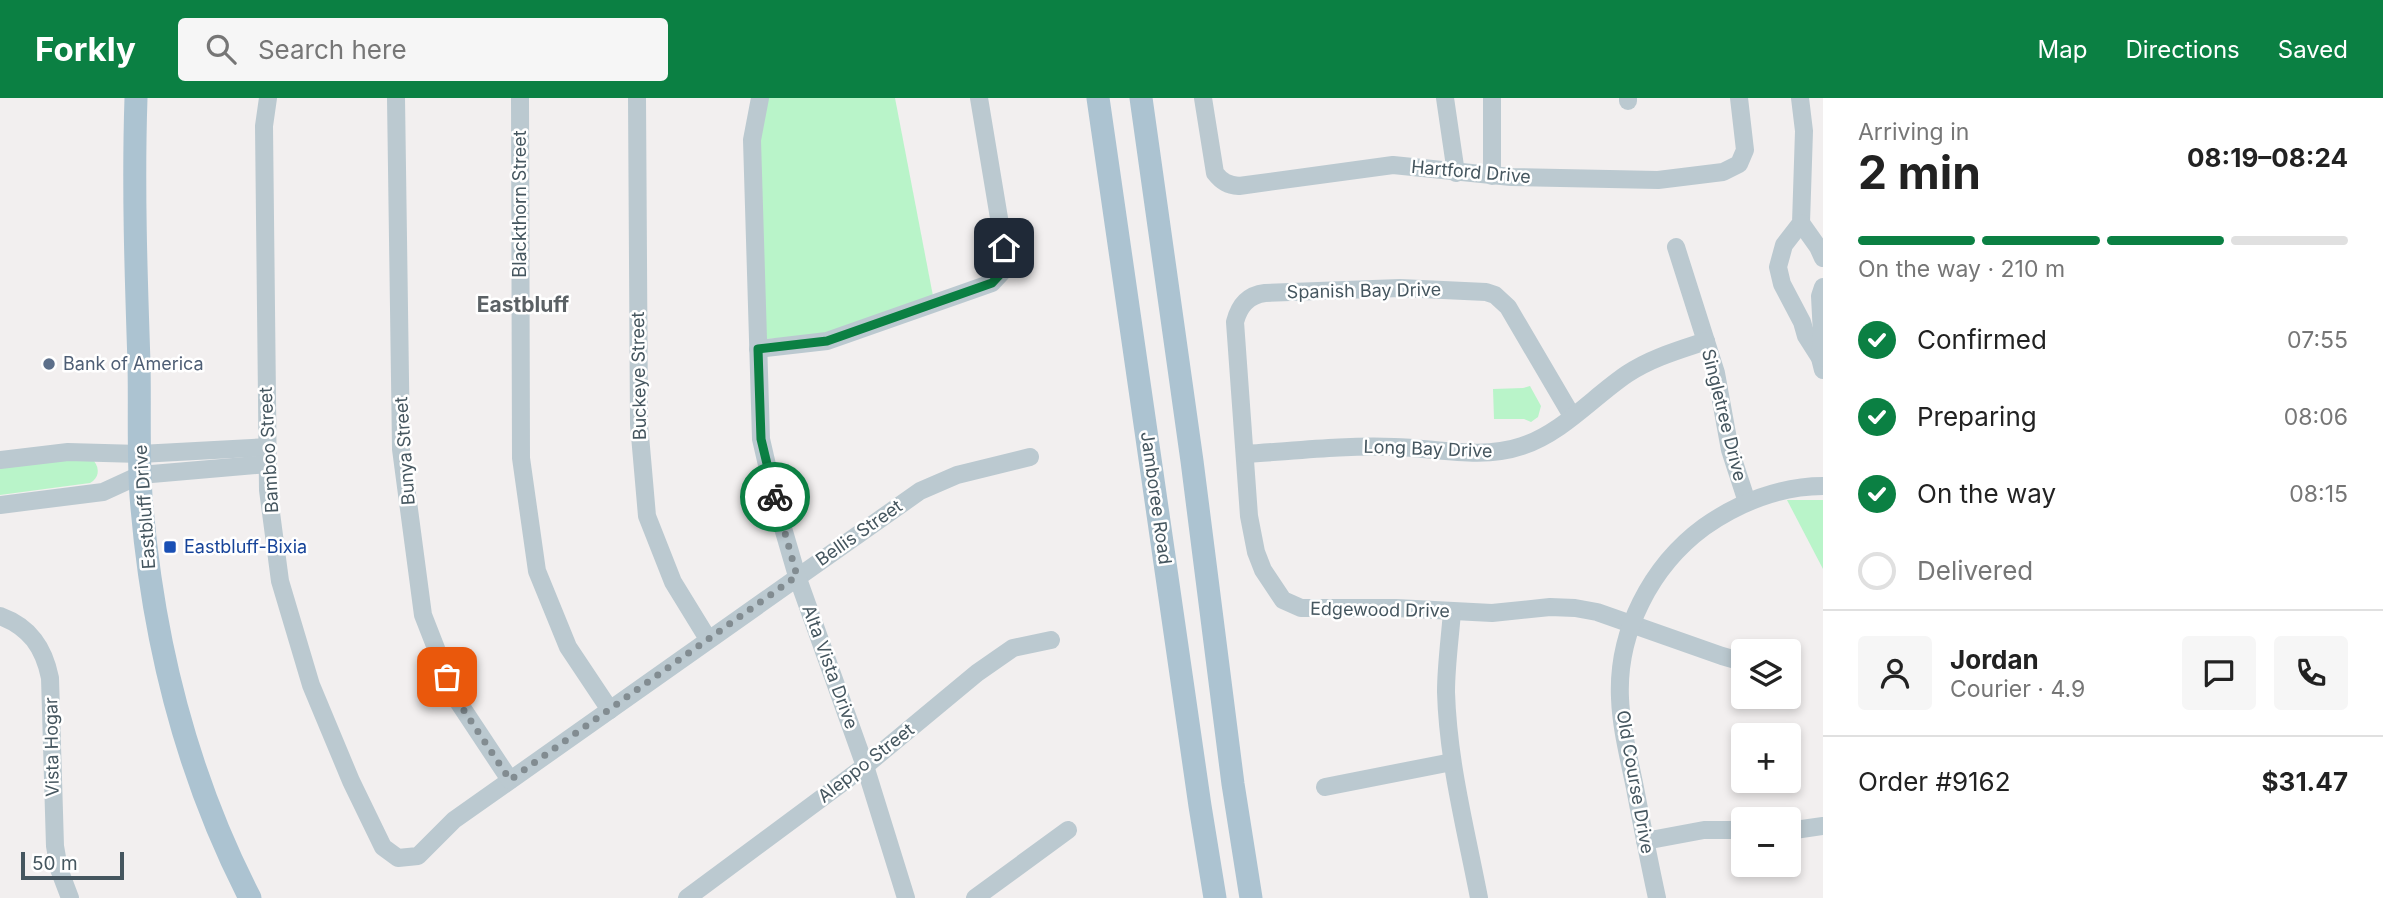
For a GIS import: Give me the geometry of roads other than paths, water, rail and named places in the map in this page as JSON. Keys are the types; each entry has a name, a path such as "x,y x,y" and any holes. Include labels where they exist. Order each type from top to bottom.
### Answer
{"main road":[{"name":"Eastbluff Drive","path":"136,98 135,229 140,465 147,563 157,630 170,686 206,801 250,898"},
{"name":"Jamboree Road","path":"1098,98 1198,794 1216,898"},
{"path":"1141,98 1192,461 1233,784 1251,898"}],"street":[{"name":"Bamboo Street","path":"268,98 264,126 268,490 279,581 311,685 351,780 383,847 398,858"},
{"name":"Bunya Street","path":"396,98 401,449 423,615 455,697 510,780"},
{"name":"Blackthorn Street","path":"520,98 521,458 537,572 568,647 610,710"},
{"name":"Buckeye Street","path":"637,98 639,424 647,516 673,582 708,639"},
{"name":"Alta Vista Drive","path":"760,98 752,140 761,439 797,576 865,766 906,898"},
{"path":"758,349 827,341 992,283 1005,269 1004,248 979,98"},
{"name":"Hartford Drive","path":"1203,98 1212,164 1221,180 1239,186 1385,166 1492,176 1658,180 1731,170 1739,164 1745,150 1739,98"},
{"path":"1445,98 1456,173"},
{"path":"1492,98 1492,176"},
{"path":"1800,98 1804,131 1801,223 1784,245 1778,267 1782,284 1821,364"},
{"path":"1801,223 1823,258"},
{"name":"Singletree Drive","path":"1676,247 1716,373 1732,460 1747,502"},
{"name":"Spanish Bay Drive","path":"1245,454 1235,323 1243,304 1250,298 1265,293 1400,288 1486,292 1495,295 1508,307 1572,416"},
{"path":"1792,301 1821,291 1821,364"},
{"name":"Long Bay Drive","path":"1245,454 1350,447 1502,452 1542,438 1627,374 1646,363 1706,341"},
{"path":"0,460 68,452 140,465 268,456"},
{"name":"Edgewood Drive","path":"1245,454 1249,516 1256,552 1283,600 1291,606 1452,612 1575,608 1597,612 1731,659"},
{"name":"Bellis Street","path":"398,858 418,856 454,820 920,491 957,475 1030,457"},
{"path":"0,505 103,492 140,465"},
{"name":"Old Course Drive","path":"1657,898 1621,720 1621,669 1632,624 1656,576 1672,555 1693,535 1747,502 1787,490 1823,486"},
{"path":"1452,612 1446,690 1452,762 1479,898"},
{"name":"Vista Hogar","path":"0,617 21,626 42,649 47,663 51,690 55,846 70,898"},
{"name":"Aleppo Street","path":"687,898 865,766 977,673 1013,648 1051,640"},
{"path":"1325,787 1452,762"},
{"path":"1801,829 1823,826"},
{"path":"975,898 1068,830"},
{"path":"1645,841 1704,830 1731,830"}],"place":[{"name":"Bank of America","path":"49,364"},
{"name":"Eastbluff-Bixia","path":"170,547"}],"district":[{"name":"Eastbluff","path":"523,305"}]}
